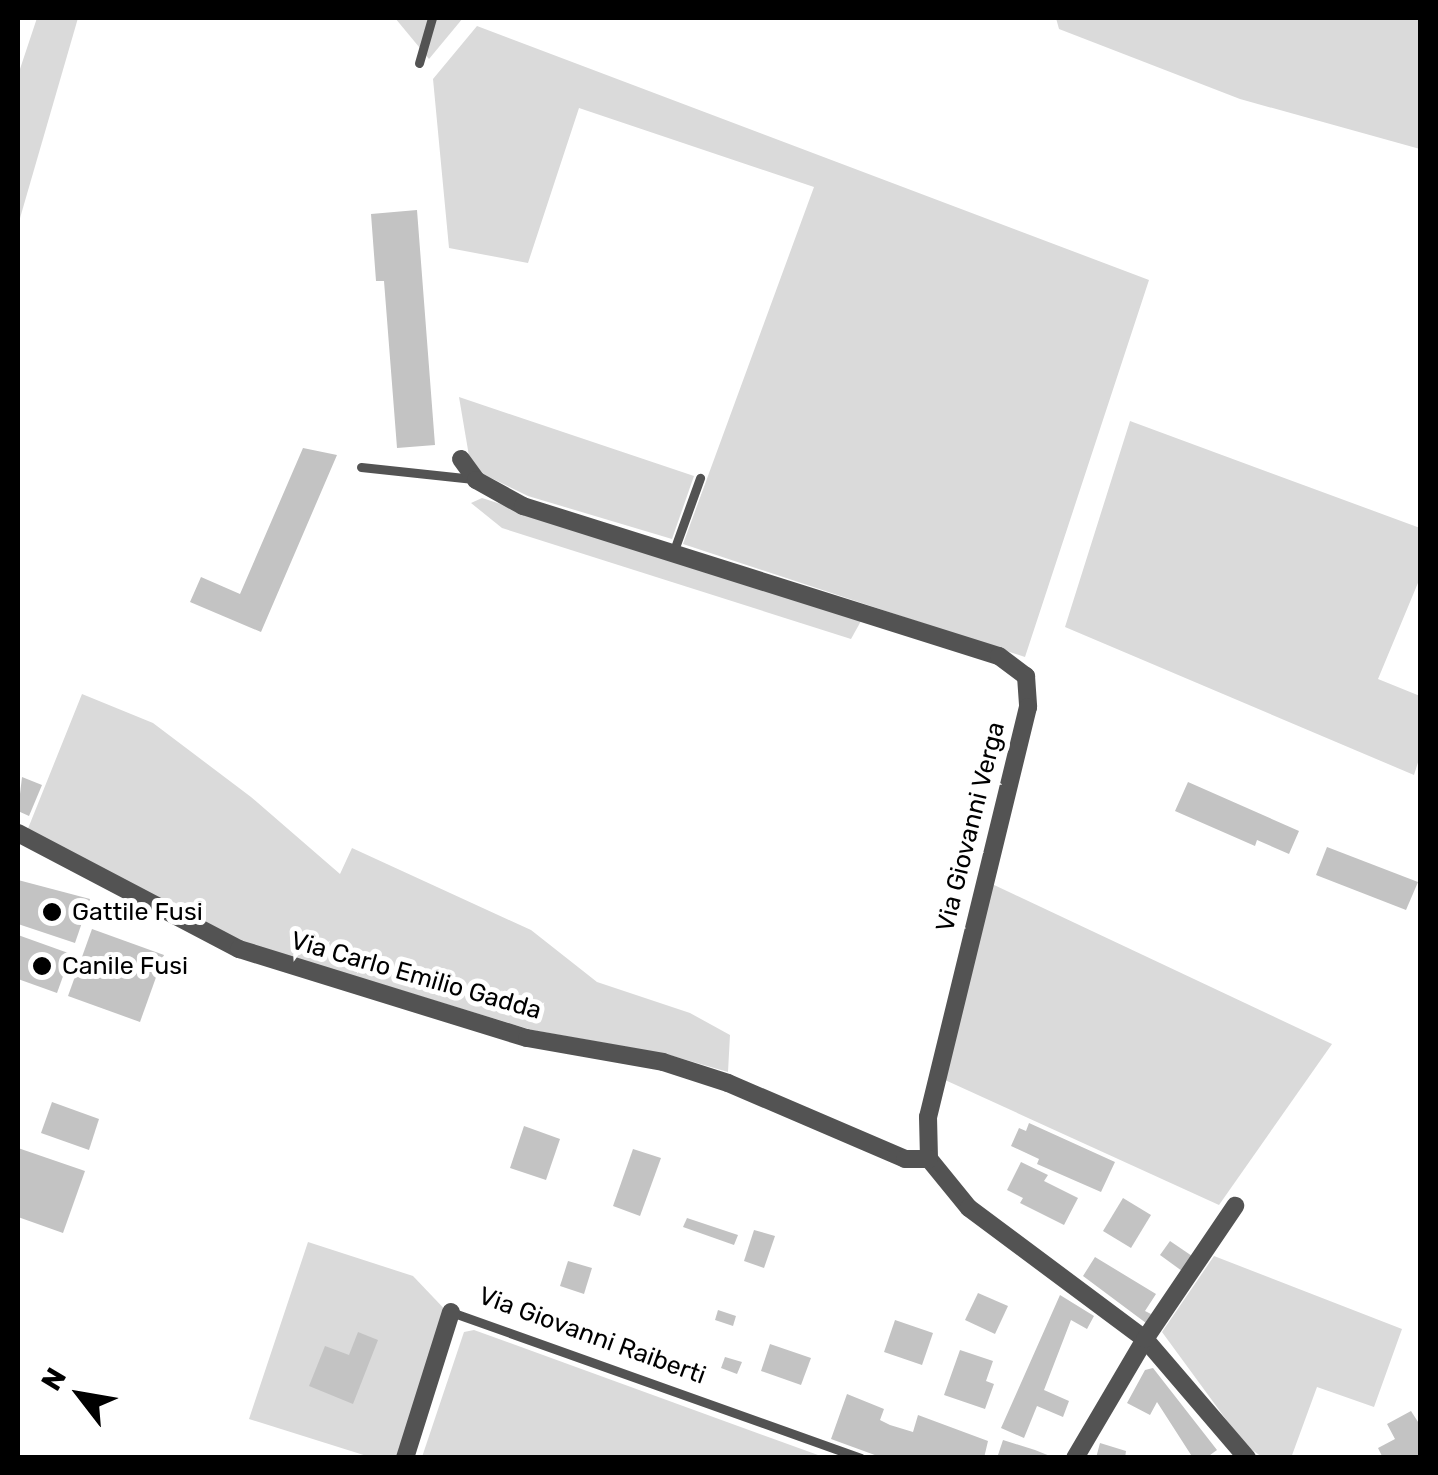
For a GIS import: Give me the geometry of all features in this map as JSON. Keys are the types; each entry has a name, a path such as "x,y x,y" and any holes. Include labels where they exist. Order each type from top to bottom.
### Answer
{"street":[{"name":"Via Giovanni Verga","path":"461,459 476,480 523,506 1000,656 1026,676 1028,707 928,1118 928,1159"},
{"name":"Via Carlo Emilio Gadda","path":"18,833 238,949 527,1038 663,1062 728,1083 904,1159 928,1159"},
{"path":"928,1159 969,1208 1145,1339 1247,1458"},
{"path":"1075,1458 1145,1339 1235,1206"},
{"name":"Via Giovanni Raiberti","path":"406,1458 450,1312"}],"lane":[{"path":"420,63 432,18"},
{"path":"361,467 476,480"},
{"path":"673,553 700,478"},
{"name":"Via Giovanni Raiberti","path":"450,1312 861,1458"}],"shaded area":[{"path":"37,18 78,18 18,225 18,75"},
{"path":"395,18 463,18 429,59"},
{"path":"1056,18 1420,18 1420,149 1240,99 1059,29"},
{"path":"477,26 1149,280 1025,657 683,544 814,187 579,108 528,263 449,248 433,79"},
{"path":"459,397 694,476 672,539 528,496 481,473 469,456"},
{"path":"1130,421 1420,528 1420,578 1378,679 1420,696 1420,756 1414,775 1065,627"},
{"path":"482,498 861,621 851,639 502,528 471,503"},
{"path":"82,694 153,723 251,797 340,874 352,848 531,930 597,982 690,1013 730,1035 728,1072 666,1054 532,1030 235,940 27,831"},
{"path":"992,884 1332,1044 1219,1205 945,1080"},
{"path":"308,1242 413,1276 453,1318 404,1457 370,1457 249,1419"},
{"path":"1214,1256 1402,1329 1374,1407 1317,1387 1291,1458 1262,1457 1244,1444 1162,1332"},
{"path":"474,1330 818,1455 422,1457 464,1332"}],"building":[{"path":"417,210 435,445 397,448 384,281 376,281 371,214"},
{"path":"303,448 337,455 261,632 190,602 201,577 240,594"},
{"path":"22,777 42,785 29,816 18,811"},
{"path":"1188,782 1299,831 1289,854 1257,840 1255,846 1175,811"},
{"path":"1327,847 1418,882 1406,910 1316,875"},
{"name":"Gattile Fusi","path":"18,880 90,899 75,943 18,924"},
{"path":"92,929 164,955 140,1022 68,996"},
{"name":"Canile Fusi","path":"18,935 71,954 57,993 18,979"},
{"path":"52,1102 99,1119 89,1150 41,1133"},
{"path":"1029,1123 1115,1162 1101,1192 1037,1164 1039,1159 1011,1146 1019,1128 1026,1131"},
{"path":"524,1126 560,1139 546,1180 510,1168"},
{"path":"18,1148 85,1171 63,1233 18,1217"},
{"path":"633,1149 661,1158 640,1216 613,1206"},
{"path":"1021,1162 1048,1175 1044,1181 1078,1198 1064,1225 1020,1203 1023,1198 1007,1190"},
{"path":"1123,1198 1151,1215 1131,1248 1103,1231"},
{"path":"687,1218 738,1235 734,1245 683,1227"},
{"path":"754,1230 775,1236 764,1268 744,1261"},
{"path":"1170,1241 1192,1256 1182,1271 1160,1255"},
{"path":"1095,1257 1156,1294 1145,1311 1151,1314 1146,1323 1083,1276"},
{"path":"568,1261 592,1268 584,1294 560,1286"},
{"path":"978,1293 1008,1306 995,1334 965,1320"},
{"path":"1060,1295 1094,1316 1087,1329 1071,1320 1044,1390 1069,1401 1063,1417 1037,1406 1024,1438 1001,1428"},
{"path":"718,1310 736,1316 733,1326 715,1320"},
{"path":"895,1320 933,1333 922,1365 884,1352"},
{"path":"358,1332 378,1340 353,1404 309,1386 325,1346 349,1355"},
{"path":"770,1344 811,1358 801,1385 761,1371"},
{"path":"960,1350 993,1361 986,1381 994,1384 985,1409 944,1395"},
{"path":"725,1357 742,1362 737,1374 721,1368"},
{"path":"1153,1368 1217,1450 1206,1458 1193,1458 1157,1402 1150,1415 1127,1403 1145,1370"},
{"path":"847,1394 884,1409 880,1420 890,1425 913,1432 918,1415 988,1441 984,1458 883,1458 831,1439"},
{"path":"1411,1411 1420,1425 1420,1458 1383,1458 1378,1448 1395,1439 1387,1424"},
{"path":"1003,1440 1035,1450 1055,1458 997,1458"},
{"path":"1100,1443 1126,1451 1125,1458 1096,1458"}],"place":[{"name":"Gattile Fusi","path":"52,912"},
{"name":"Canile Fusi","path":"42,966"}]}
